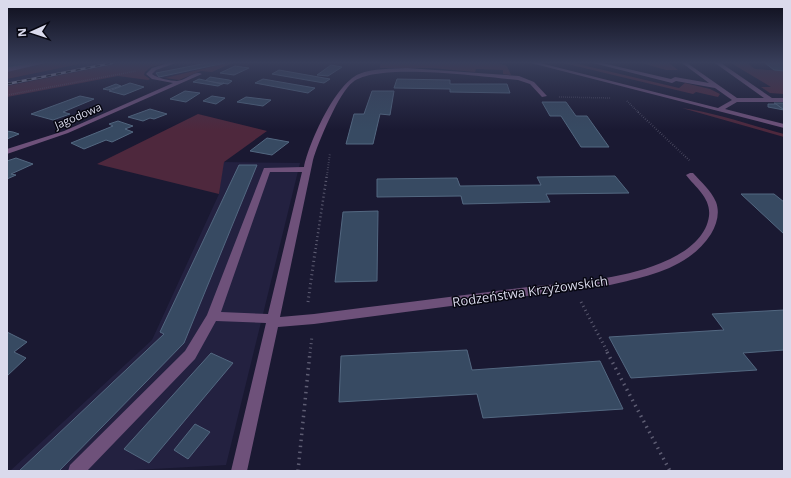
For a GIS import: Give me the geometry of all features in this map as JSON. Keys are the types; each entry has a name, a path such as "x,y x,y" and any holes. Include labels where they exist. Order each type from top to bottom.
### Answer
{"street":[{"name":"Jagodowa","path":"7,152 66,132 174,85"},
{"path":"239,471 307,169 316,139 346,85"},
{"path":"533,85 544,96"},
{"path":"621,85 783,126"},
{"path":"712,85 736,100"},
{"path":"750,85 771,100"},
{"path":"719,110 736,100 784,100"},
{"path":"76,471 190,355 213,316 267,170 307,169"},
{"name":"Rodzeństwa Krzyżowskich","path":"213,316 273,320 314,320 610,281 649,271 678,260 696,246 707,234 714,214 710,199 690,175"}],"path":[{"path":"7,95 62,85"},
{"path":"544,96 616,98"},
{"path":"624,98 705,175 690,175"},
{"path":"298,471 314,320 308,303 330,151"},
{"path":"572,286 670,471"}],"shaded area":[{"path":"10,85 69,85 7,97 7,86"},
{"path":"657,85 668,85 679,88 682,85 695,85 710,89 720,94 718,97 696,92 693,94"},
{"path":"768,85 784,85 784,94 770,93 761,87 771,87"},
{"path":"682,108 708,113 784,134 784,137"},
{"path":"198,114 267,131 224,162 219,194 97,164"},
{"path":"223,162 300,163 226,465 116,471 10,471 152,340 219,194"}],"building":[{"path":"113,85 121,86 108,90 103,89"},
{"path":"124,85 144,87 124,95 109,91"},
{"path":"267,85 299,85 315,88 308,93"},
{"path":"395,85 507,85 510,93 450,92 450,89 394,88"},
{"path":"185,91 200,93 186,102 170,99"},
{"path":"372,91 394,91 390,115 380,114 373,144 346,144 354,114 364,114"},
{"path":"80,96 94,99 63,112 70,114 53,120 31,114"},
{"path":"212,96 225,98 216,104 203,101"},
{"path":"246,97 271,100 263,106 237,102"},
{"path":"542,102 566,102 576,116 587,116 609,147 581,147 561,116 550,116"},
{"path":"774,103 784,103 784,110 776,104"},
{"path":"768,104 776,104 784,110 768,107"},
{"path":"150,109 167,114 143,121 128,117"},
{"path":"118,121 133,126 125,129 133,132 112,142 106,140 84,149 71,143 113,126 109,124"},
{"path":"7,131 13,132 19,134 7,139"},
{"path":"267,138 289,142 272,155 250,151"},
{"path":"16,158 33,164 11,174 16,175 7,179 7,161"},
{"path":"239,165 257,165 184,343 59,471 19,471 164,334 160,332"},
{"path":"615,176 629,193 546,194 550,202 463,204 461,196 377,197 377,179 457,178 460,186 541,185 537,177"},
{"path":"741,194 774,194 784,202 784,234"},
{"path":"378,211 377,281 335,282 343,212"},
{"path":"784,310 784,350 743,353 757,370 631,378 609,337 724,330 712,314"},
{"path":"7,332 27,342 14,352 26,358 7,376"},
{"path":"467,350 472,370 600,361 623,409 483,418 477,394 339,402 341,356"},
{"path":"211,353 233,363 149,463 124,449"},
{"path":"195,424 210,432 188,459 174,450"}]}
